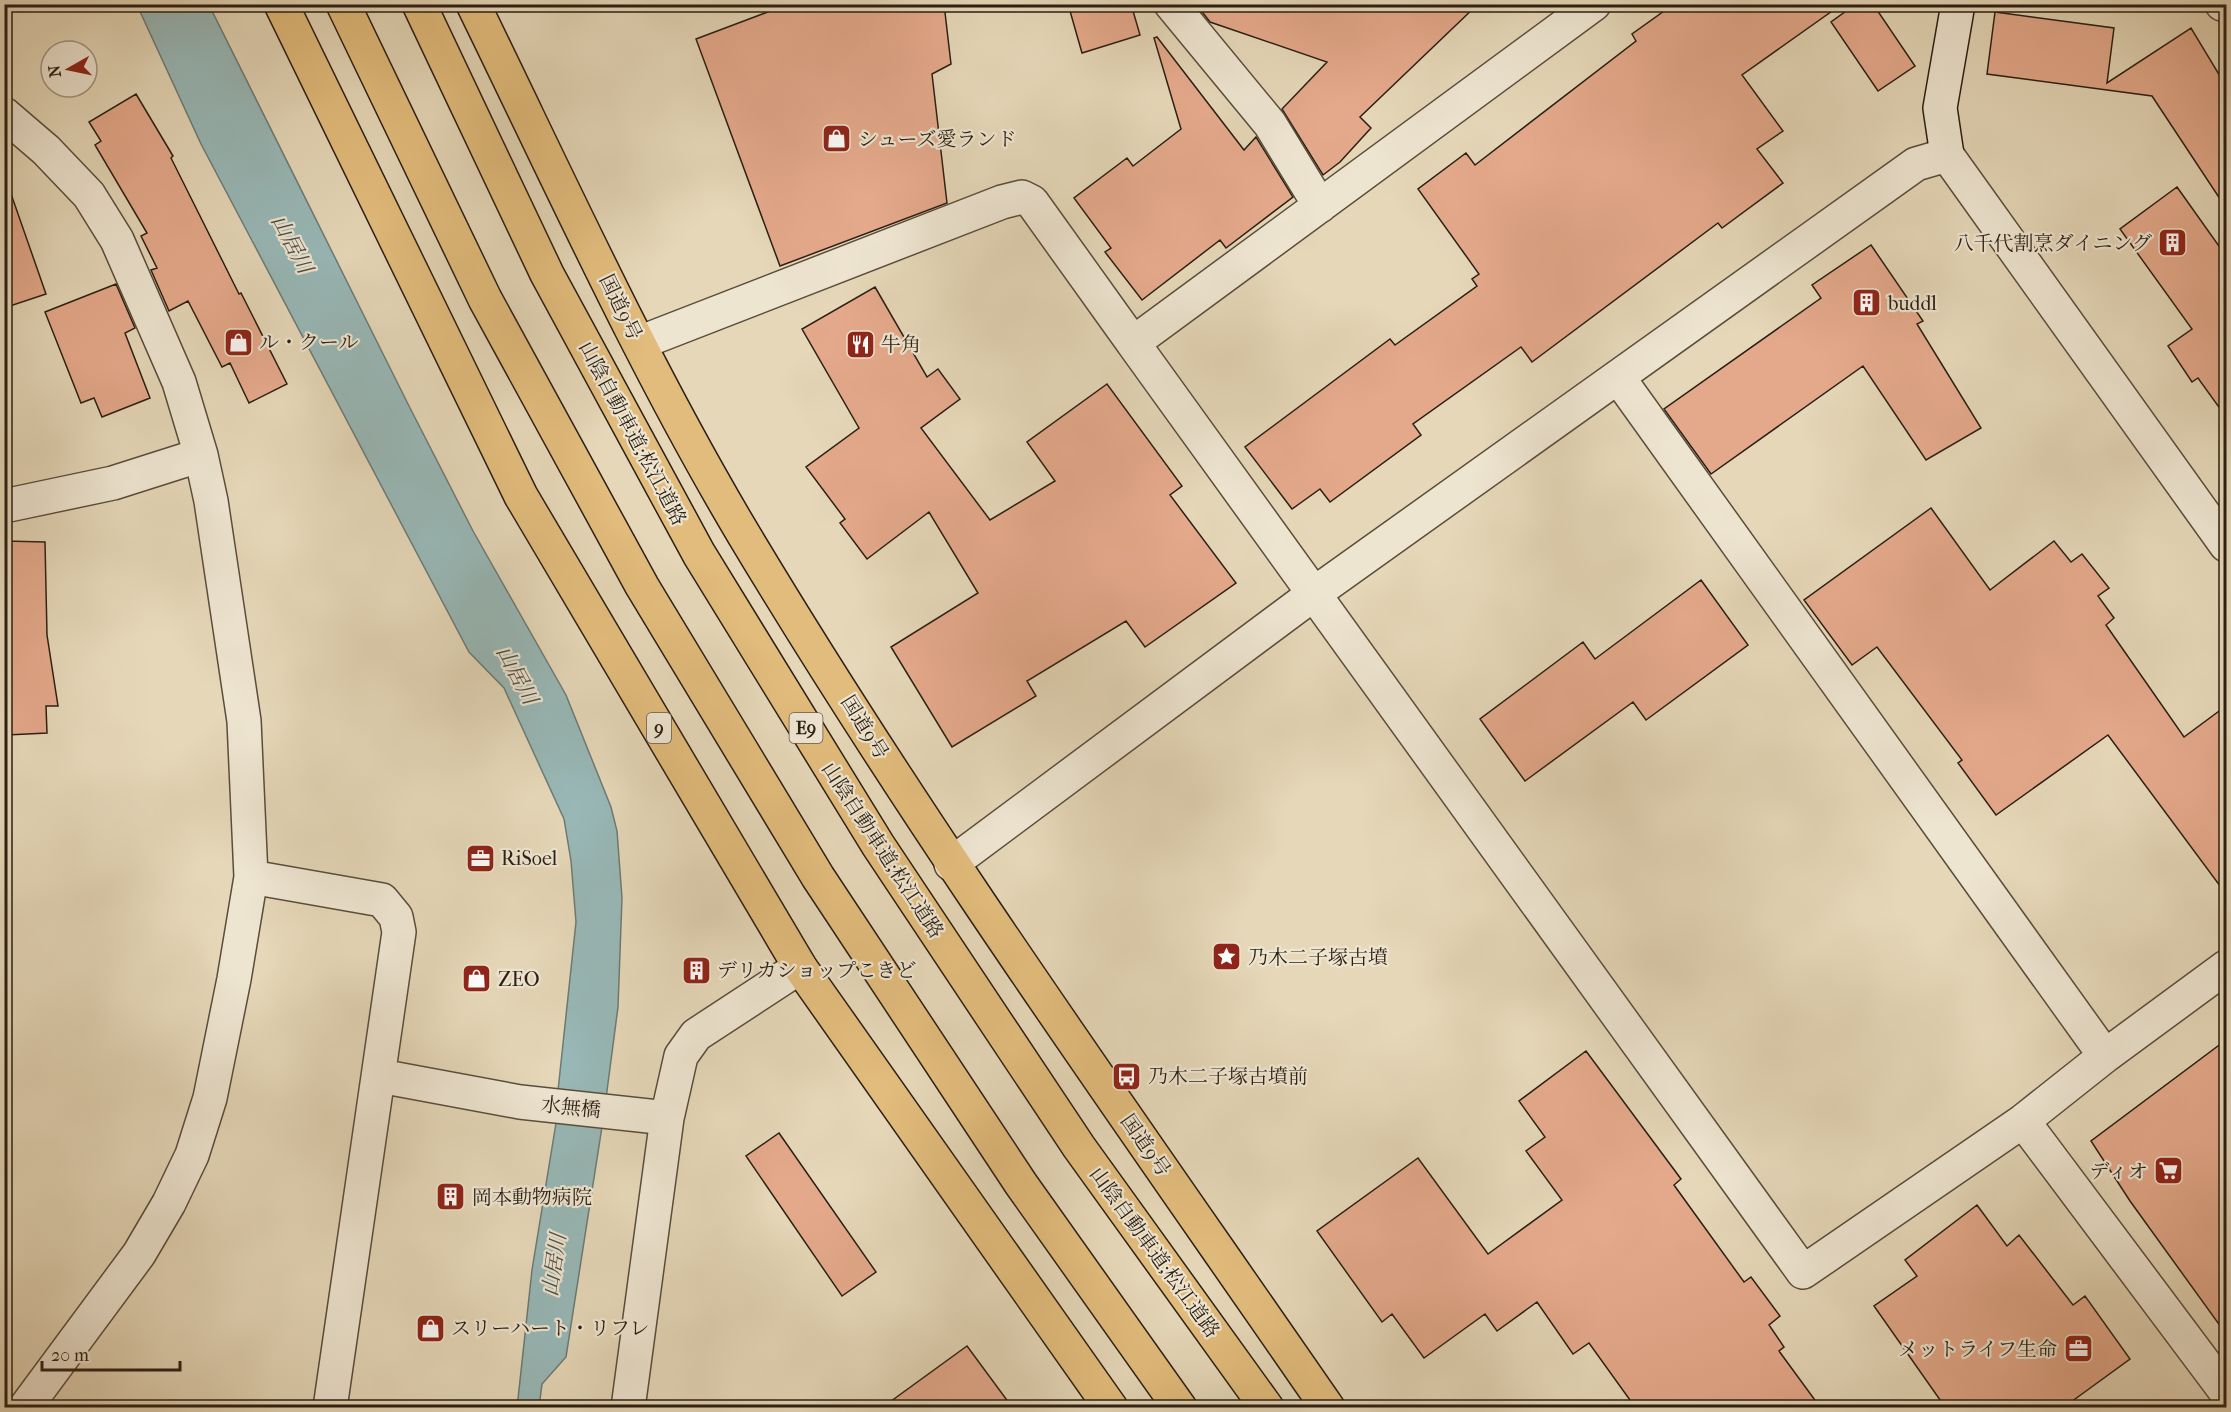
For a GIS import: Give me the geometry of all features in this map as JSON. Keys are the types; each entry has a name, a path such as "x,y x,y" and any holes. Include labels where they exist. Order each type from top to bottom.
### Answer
{"highway":[{"name":"9","path":"281,4 521,496 800,967 1111,1407"},
{"path":"343,4 485,299 642,586 824,887 1021,1184 1180,1407"},
{"name":"山陰自動車道;松江道路","path":"419,4 547,274 699,554 878,844 1079,1147 1267,1407"},
{"name":"国道9号","path":"473,4 639,343 743,533 951,864 1328,1407"}],"street":[{"path":"1171,4 1270,124 1320,206"},
{"path":"1133,343 1594,4"},
{"path":"1958,4 1940,108 1947,155 2226,545"},
{"path":"4,114 46,150 89,195 117,240 179,382 212,501 244,721 251,877 234,979 210,1098 192,1155 139,1254 25,1407"},
{"path":"951,864 1315,593 1916,164 1947,155"},
{"path":"639,343 1002,202 1022,197 1032,202 1803,1272 2023,1121 2105,1056 2226,967"},
{"path":"1618,377 2105,1056"},
{"path":"4,506 113,483 201,455"},
{"path":"251,877 370,896 382,900 390,907 399,932 380,1076 330,1407"},
{"path":"628,1407 667,1118 681,1056 696,1035 800,967"},
{"name":"水無橋","path":"380,1076 520,1102 667,1118"},
{"path":"2023,1121 2226,1392"}],"water":[{"name":"山居川","path":"137,5 209,5 473,531 566,695 611,807 617,831 622,898 618,1007 605,1106 557,1100 576,922 571,861 564,819 504,688 469,652 201,144"},
{"name":"山居川","path":"558,1111 604,1114 566,1357 542,1384 539,1407 517,1408 532,1270"}],"building":[{"name":"シューズ愛ランド","path":"789,4 944,4 951,64 932,74 947,203 780,266 696,39"},
{"path":"1068,4 1131,4 1140,35 1082,53"},
{"path":"1196,4 1478,4 1360,117 1371,128 1340,162 1323,175 1282,109 1327,62 1210,22"},
{"path":"1674,4 1842,4 1742,75 1783,131 1757,149 1783,183 1722,228 1718,223 1532,362 1521,347 1413,424 1421,435 1330,502 1320,489 1292,509 1245,447 1390,339 1395,345 1477,286 1472,279 1479,274 1418,189 1466,153 1475,165 1636,41 1632,34"},
{"path":"1856,4 1873,4 1915,66 1878,91 1831,22"},
{"path":"1995,12 2114,28 2107,83 2191,28 2226,86 2226,208 2152,96 1987,74"},
{"path":"1157,37 1244,150 1256,137 1293,197 1226,248 1220,240 1142,300 1105,252 1111,248 1074,198 1127,158 1133,166 1181,129 1154,38"},
{"path":"136,94 173,156 171,158 239,294 241,293 287,384 249,403 230,363 222,367 188,301 169,311 151,270 157,268 141,236 147,233 95,145 101,141 89,122"},
{"name":"八千代割烹ダイニング","path":"2177,187 2226,256 2226,417 2198,378 2192,382 2168,346 2192,329 2120,229"},
{"path":"10,191 46,294 4,308 4,192"},
{"path":"1871,245 1923,321 1917,324 1981,428 1926,460 1863,366 1711,474 1664,409 1821,298 1812,285"},
{"path":"116,284 135,328 125,333 150,398 102,417 94,398 81,403 45,312"},
{"path":"875,287 927,377 938,369 960,399 921,428 990,520 1055,481 1027,442 1107,384 1182,486 1170,495 1236,583 1145,647 1126,621 1027,681 1036,696 952,747 891,647 978,593 929,512 867,559 840,523 845,519 806,467 859,428 802,329"},
{"path":"1931,508 1990,590 2054,541 2071,562 2082,554 2109,588 2098,596 2114,618 2106,625 2184,737 2226,706 2226,894 2108,735 1996,815 1958,763 1962,760 1877,647 1852,665 1804,600"},
{"path":"4,541 45,542 47,635 58,706 46,706 47,733 7,735"},
{"path":"1701,580 1748,645 1646,720 1633,702 1525,781 1480,719 1583,642 1595,659"},
{"name":"ディオ","path":"2226,1040 2226,1334 2130,1201 2091,1141"},
{"path":"1586,1051 1681,1179 1674,1185 1744,1282 1751,1277 1780,1316 1769,1325 1784,1347 1779,1351 1820,1407 1635,1407 1589,1343 1573,1354 1537,1302 1497,1331 1485,1314 1424,1358 1392,1314 1382,1322 1317,1231 1418,1158 1488,1254 1562,1200 1526,1151 1545,1137 1519,1101"},
{"path":"779,1133 876,1272 842,1296 746,1156"},
{"path":"1977,1205 2007,1246 2019,1235 2073,1305 2085,1296 2130,1359 2064,1407 1945,1407 1874,1306 1917,1276 1905,1260"},
{"path":"967,1346 1012,1407 883,1407"}],"place":[{"name":"シューズ愛ランド","path":"837,139"},
{"name":"八千代割烹ダイニング","path":"2173,243"},
{"name":"buddl","path":"1867,303"},
{"name":"ル・クール","path":"238,342"},
{"name":"牛角","path":"860,344"},
{"name":"RiSoel","path":"480,858"},
{"name":"乃木二子塚古墳","path":"1227,957"},
{"name":"デリカショップこきど","path":"696,970"},
{"name":"ZEO","path":"477,979"},
{"name":"乃木二子塚古墳前","path":"1127,1076"},
{"name":"ディオ","path":"2169,1171"},
{"name":"岡本動物病院","path":"451,1197"},
{"name":"スリーハート・リフレ","path":"430,1328"},
{"name":"メットライフ生命","path":"2078,1349"}]}
